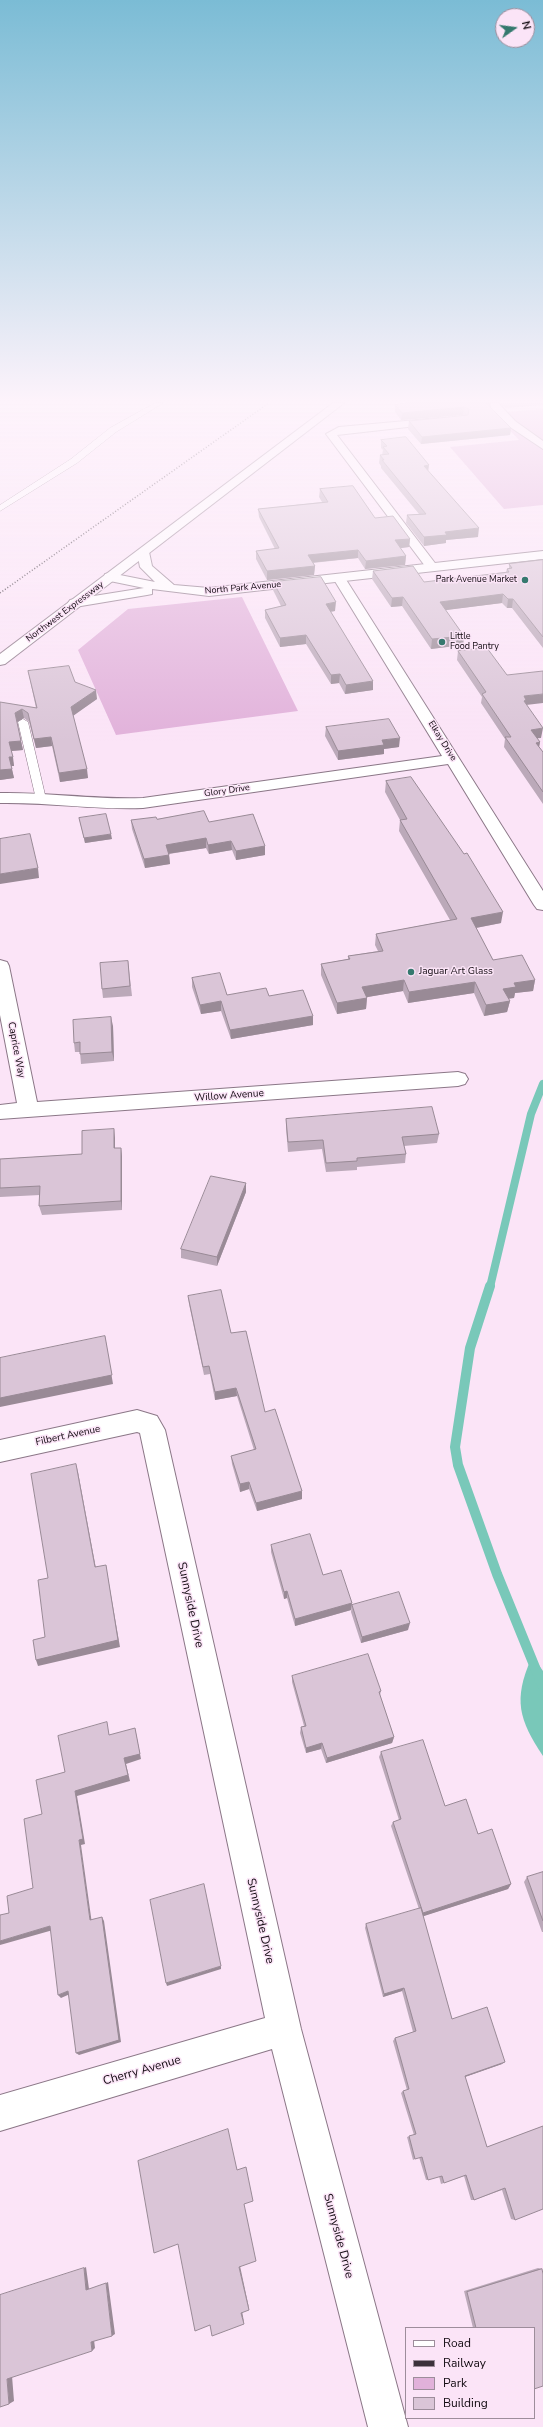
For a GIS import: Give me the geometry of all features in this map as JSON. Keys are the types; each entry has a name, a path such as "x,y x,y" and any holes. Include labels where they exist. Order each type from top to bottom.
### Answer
{"street":[{"name":"Northwest Expressway","path":"0,661 190,516"},
{"path":"393,516 432,567"},
{"path":"143,552 146,567 170,589"},
{"name":"North Park Avenue","path":"110,577 170,589 209,592 543,555"},
{"name":"Elkay Drive","path":"339,578 543,905"},
{"path":"75,604 116,595 170,589"},
{"name":"Glory Drive","path":"0,798 41,798 107,804 143,803 453,759"},
{"name":"Caprice Way","path":"0,966 28,1110"},
{"name":"Willow Avenue","path":"0,1112 458,1079"},
{"name":"Filbert Avenue","path":"0,1451 137,1421"},
{"name":"Sunnyside Drive","path":"137,1421 144,1422 152,1430 284,2030 388,2427"},
{"name":"Cherry Avenue","path":"0,2113 284,2030"}],"lane":[{"path":"23,722 41,798"}],"green space":[{"path":"242,597 298,711 116,735 78,650 128,609"}],"shaded area":[{"path":"531,1659 536,1661 543,1671 543,1756 528,1731 521,1709 522,1686 525,1673"}],"building":[{"path":"262,516 374,516 375,518 393,516 410,539 395,540 406,556 366,561 358,550 308,555 315,566 267,571 256,551 279,548"},
{"path":"408,516 469,516 479,528 445,532 447,535 424,537"},
{"path":"543,560 543,637 513,599 508,599 503,594 440,602 464,636 432,639 403,597 392,598 373,571 413,566 424,582 509,572 507,569 512,568 509,564"},
{"path":"321,577 336,602 326,604 373,681 346,685 340,674 331,675 306,635 280,638 265,610 286,605 273,582"},
{"path":"487,648 507,675 543,671 543,694 524,696 526,700 524,701 543,728 531,730 540,742 536,743 543,752 543,792 505,737 511,737 482,694 486,692 458,651"},
{"path":"69,666 75,682 96,690 71,707 87,769 59,773 51,737 34,739 28,713 22,709 15,713 21,741 9,742 13,757 9,757 12,769 0,770 0,702 37,708 28,671"},
{"path":"389,719 400,738 382,740 384,745 338,751 326,727"},
{"path":"411,777 464,854 467,853 503,912 471,918 493,960 522,955 535,980 514,983 516,987 503,989 510,1001 486,1005 475,982 409,992 404,980 362,987 367,998 337,1003 321,964 350,959 348,956 383,951 376,934 457,919 400,820 407,819 386,781"},
{"path":"204,811 209,822 253,814 265,846 236,851 231,841 208,845 206,838 166,845 169,855 144,859 131,820 156,817 157,819"},
{"path":"106,814 111,834 84,838 79,818"},
{"path":"30,834 38,868 0,874 0,839"},
{"path":"128,961 130,986 102,989 100,963"},
{"path":"220,973 227,995 266,988 269,996 303,990 313,1016 230,1030 221,1001 200,1005 192,978"},
{"path":"111,1017 112,1052 80,1054 80,1042 74,1043 73,1020"},
{"path":"432,1107 439,1134 402,1137 406,1154 357,1158 357,1161 326,1163 323,1140 288,1142 286,1119"},
{"path":"114,1129 114,1148 121,1148 121,1201 39,1206 40,1186 0,1188 0,1159 82,1154 82,1131"},
{"path":"211,1176 246,1183 217,1257 181,1249"},
{"path":"221,1290 231,1333 246,1331 265,1412 275,1409 302,1491 256,1503 249,1482 240,1484 231,1456 256,1449 236,1388 215,1392 209,1366 203,1367 188,1296"},
{"path":"105,1336 112,1375 0,1398 0,1358"},
{"path":"76,1464 95,1567 106,1565 118,1640 36,1660 33,1640 45,1637 38,1580 48,1578 31,1474"},
{"path":"310,1534 323,1575 341,1570 352,1603 295,1619 287,1591 284,1592 271,1545"},
{"path":"399,1592 410,1623 362,1637 352,1605"},
{"path":"368,1654 381,1691 379,1692 394,1737 327,1758 322,1743 306,1748 301,1727 306,1726 292,1676"},
{"path":"107,1722 109,1735 135,1728 140,1754 124,1758 128,1775 75,1791 83,1839 79,1840 90,1920 102,1917 119,2040 76,2053 68,1991 58,1995 50,1926 0,1941 0,1915 9,1913 7,1896 33,1888 24,1819 42,1814 36,1780 65,1772 58,1736"},
{"path":"423,1740 445,1806 466,1799 478,1834 492,1829 511,1884 423,1913 393,1822 401,1819 381,1752"},
{"path":"543,1872 543,1921 527,1877"},
{"path":"204,1884 221,1966 166,1983 150,1900"},
{"path":"421,1908 452,2019 487,2007 505,2062 465,2076 487,2147 543,2126 543,2209 515,2220 505,2188 474,2200 466,2175 444,2183 442,2176 428,2180 422,2157 415,2159 409,2136 416,2134 403,2091 409,2089 395,2038 416,2031 404,1988 384,1994 366,1924"},
{"path":"228,2129 237,2170 246,2167 253,2201 244,2204 256,2261 239,2267 249,2310 241,2313 244,2324 212,2336 210,2325 195,2331 178,2244 154,2253 138,2161"},
{"path":"84,2268 86,2290 106,2283 112,2336 91,2342 92,2351 7,2379 9,2404 0,2407 0,2295"},
{"path":"542,2269 543,2386 535,2389 535,2327 476,2327 467,2292"}],"waterway":[{"path":"490,1287 531,1114 543,1084"},
{"path":"490,1286 470,1348 455,1447 458,1465 497,1574 543,1687"}],"railway":[{"path":"0,593 109,516"}],"place":[{"name":"Park Avenue Market","path":"525,580"},
{"name":"Little Food Pantry","path":"442,642"},
{"name":"Jaguar Art Glass","path":"411,972"}]}
